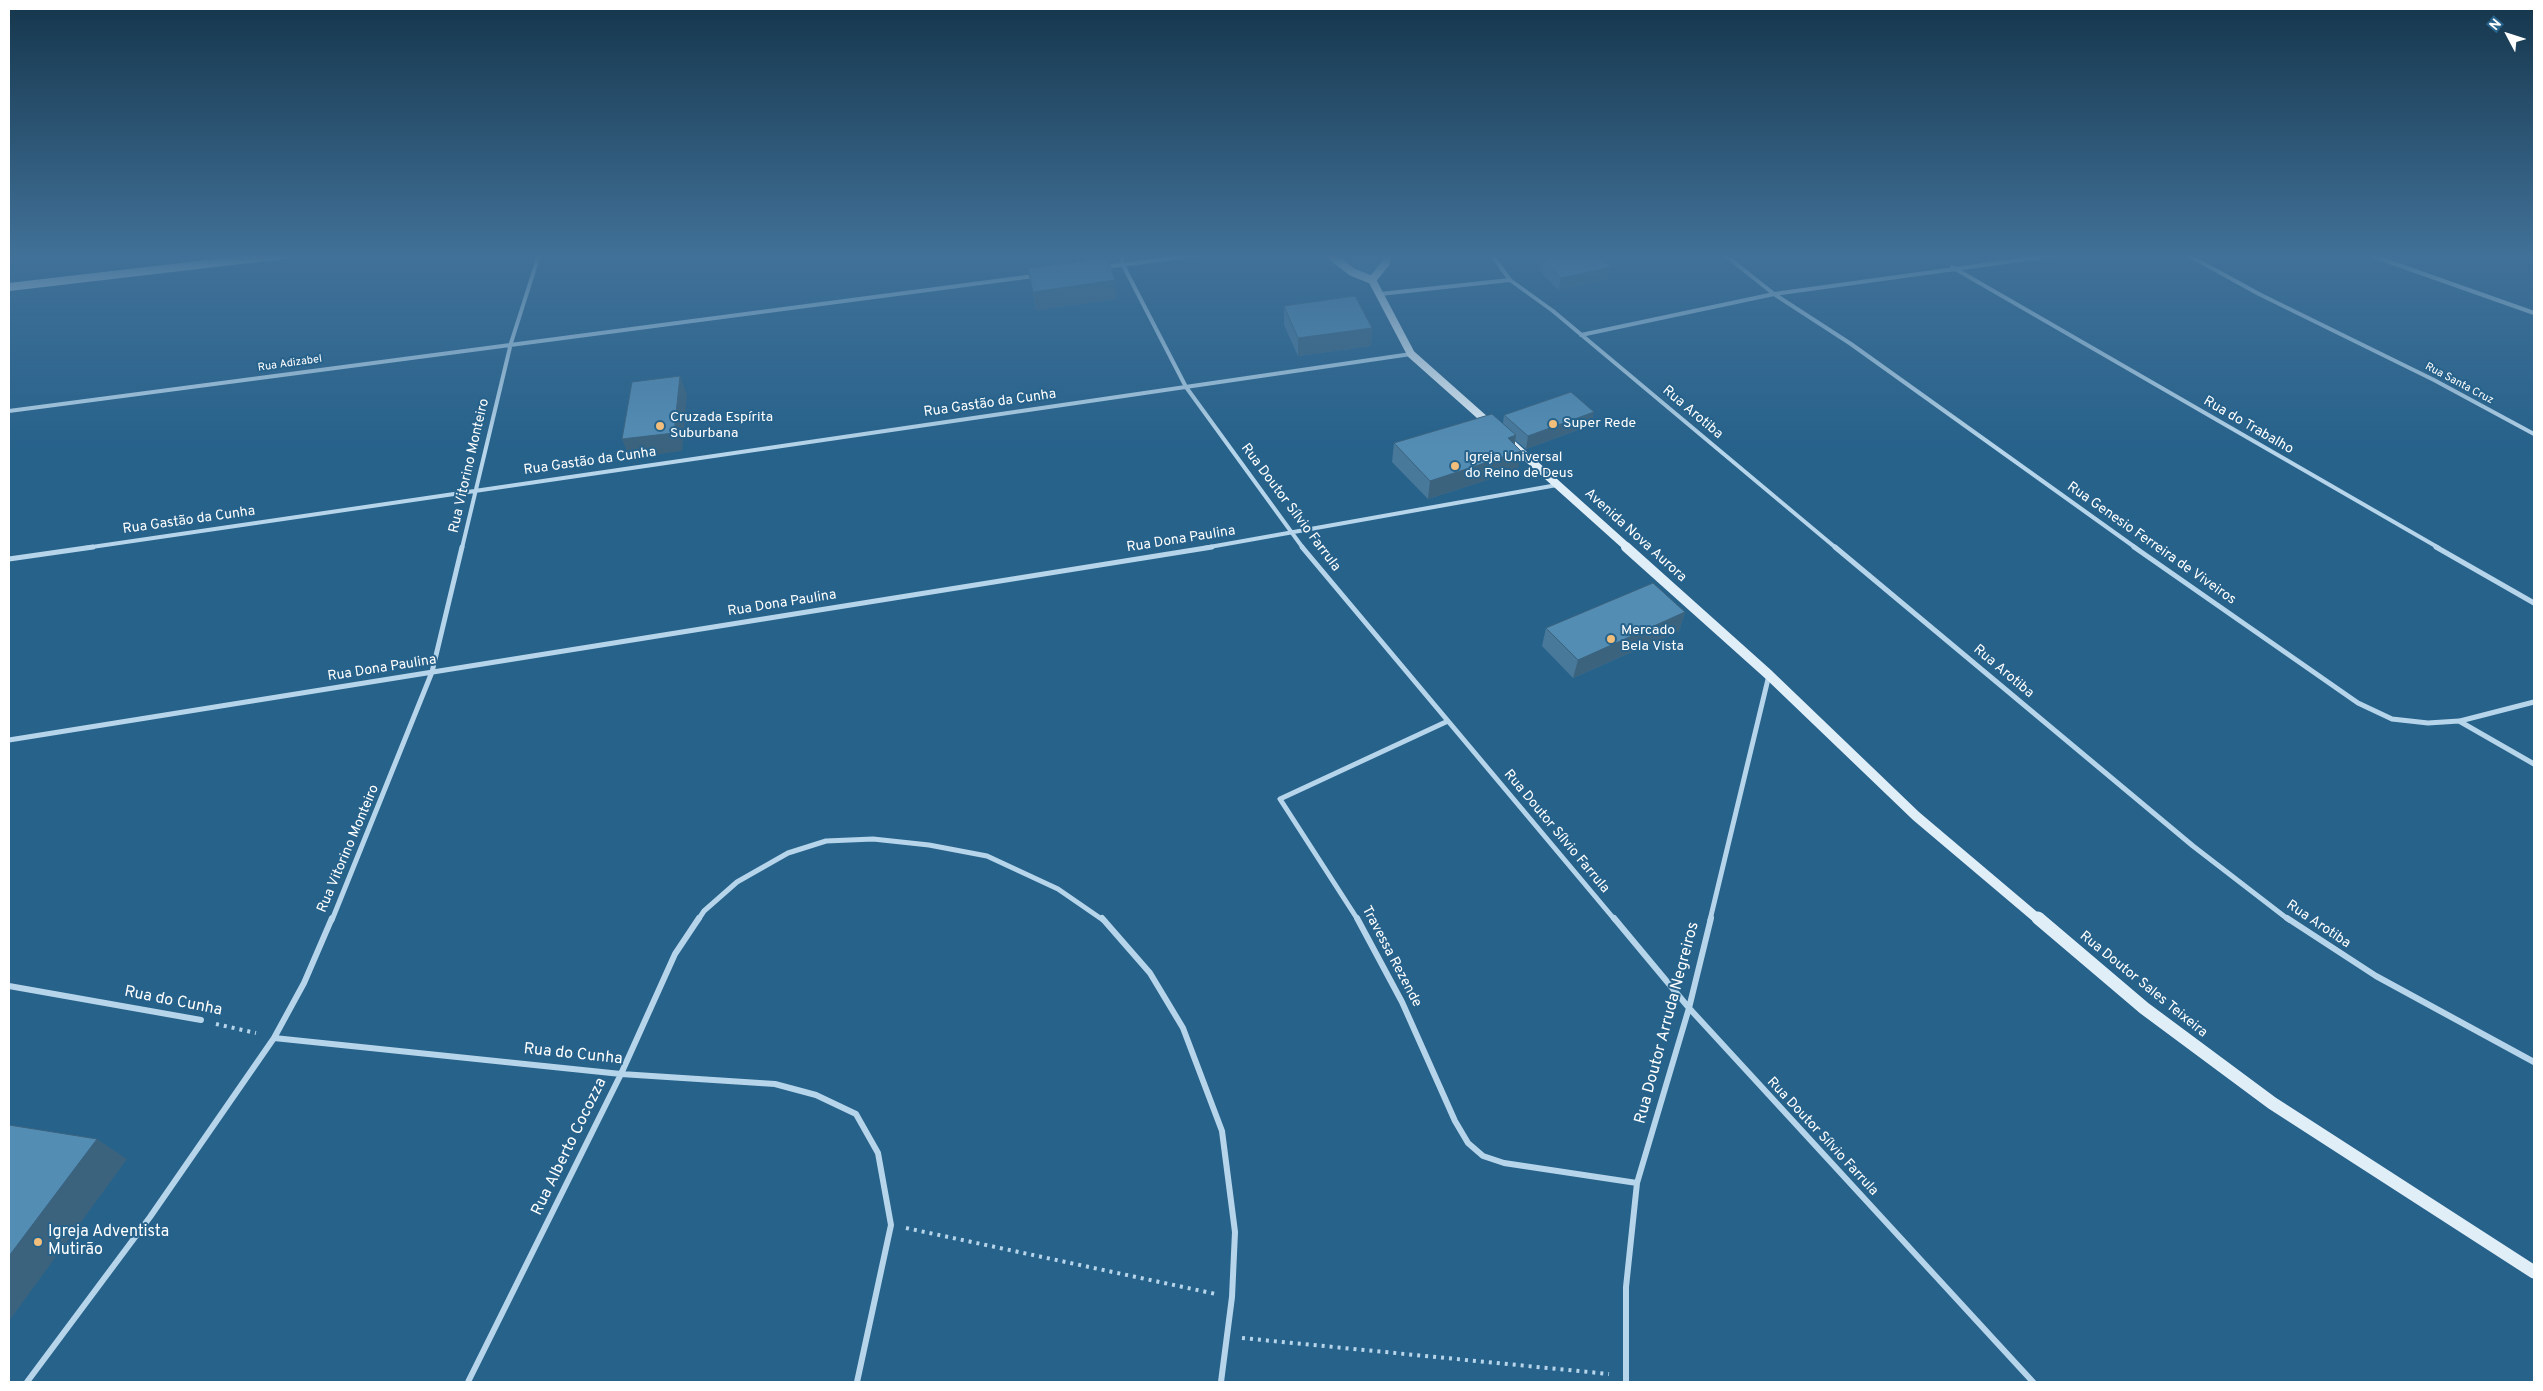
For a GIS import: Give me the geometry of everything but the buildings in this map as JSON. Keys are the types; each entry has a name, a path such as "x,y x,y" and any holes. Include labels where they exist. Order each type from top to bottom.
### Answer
{"street":[{"name":"Rua Vitorino Monteiro","path":"27,1382 150,1217 274,1038 304,983 348,882 432,672 511,343 518,320"},
{"name":"Rua Adizabel","path":"9,411 692,320"},
{"name":"Rua Doutor Sílvio Farrula","path":"1151,320 1186,387 1292,534 1689,1008 2033,1382"},
{"path":"1393,320 1411,354 1499,432"},
{"name":"Rua Arotiba","path":"1562,320 2193,846 2282,915 2376,976 2534,1062"},
{"path":"1582,335 1653,320"},
{"name":"Rua Genesio Ferreira de Viveiros","path":"1814,320 1851,344 2092,517 2358,703 2392,719 2428,723 2459,721 2534,702"},
{"name":"Rua do Trabalho","path":"2044,320 2534,602"},
{"name":"Rua Santa Cruz","path":"2312,320 2434,380 2534,434"},
{"name":"Rua Gastão da Cunha","path":"9,558 1411,354"},
{"name":"Avenida Nova Aurora","path":"1506,439 1770,675"},
{"name":"Rua Dona Paulina","path":"9,740 1292,534 1557,485"},
{"name":"Rua Doutor Arruda Negreiros","path":"1626,1379 1626,1286 1637,1183 1689,1008 1770,675"},
{"name":"Rua Doutor Sales Teixeira","path":"1770,675 1916,816 2144,1008 2272,1103 2534,1272"},
{"name":"Travessa Rezende","path":"1448,721 1280,799 1365,931 1402,1002 1455,1121 1468,1143 1483,1156 1504,1163 1637,1183"},
{"path":"2459,721 2534,764"},
{"name":"Rua Alberto Cocozza","path":"468,1382 621,1074 675,954 704,911 737,882 788,853 826,841 873,839 919,844 987,856 1058,889 1104,920 1150,973 1184,1028 1222,1131 1235,1232 1232,1297 1221,1382"},
{"name":"Rua do Cunha","path":"9,986 201,1020"},
{"name":"Rua do Cunha","path":"274,1038 621,1074 775,1084 816,1095 856,1114 878,1153 891,1225 857,1382"}],"path":[{"name":"Rua do Cunha","path":"201,1020 274,1038"},
{"path":"891,1225 1232,1297"},
{"path":"1227,1337 1626,1379"}],"place":[{"name":"Super Rede","path":"1553,424"},
{"name":"Cruzada Espírita Suburbana","path":"660,426"},
{"name":"Igreja Universal do Reino de Deus","path":"1455,466"},
{"name":"Mercado Bela Vista","path":"1611,639"},
{"name":"Igreja Adventista Mutirão","path":"38,1242"}]}
